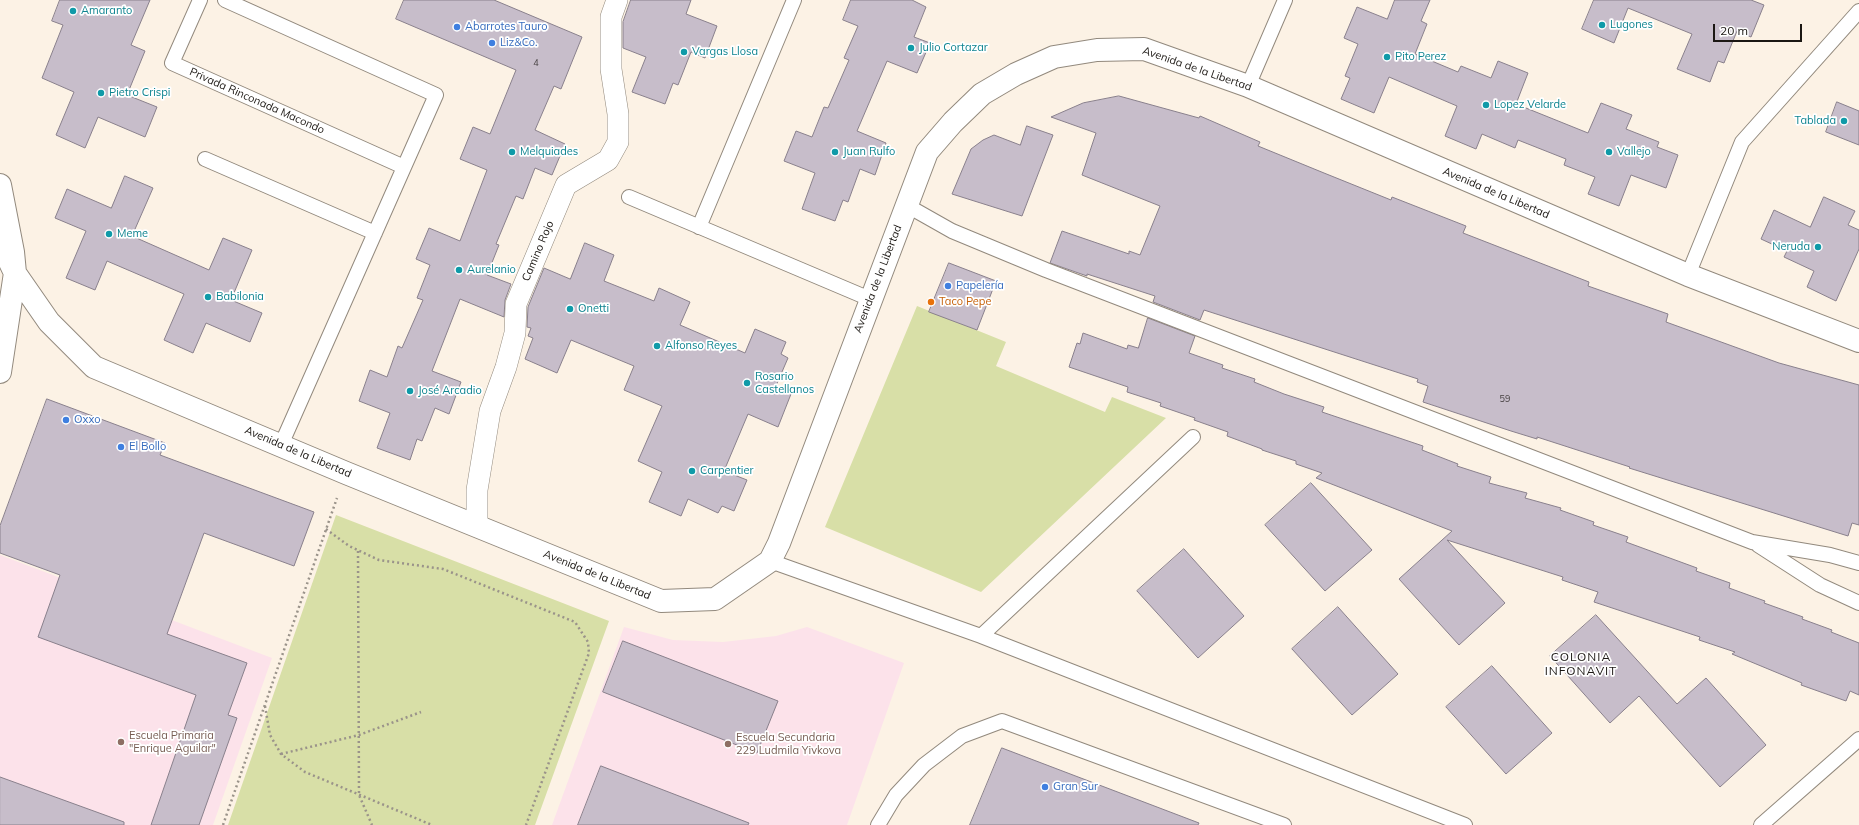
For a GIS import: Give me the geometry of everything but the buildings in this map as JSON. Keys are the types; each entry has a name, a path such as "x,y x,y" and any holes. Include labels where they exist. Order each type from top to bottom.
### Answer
{"street":[{"name":"Camino Rojo","path":"477,526 477,490 490,411 506,367 515,333 516,304 566,185 608,160 618,142 618,114 611,68 611,17 617,0"},
{"name":"Avenida de la Libertad","path":"0,241 15,273 49,322 94,367 281,445 346,474 661,601 715,599 770,561 779,543 870,299 927,152 953,122 982,94 1016,74 1054,57 1097,50 1144,49 1248,86 1688,275 1859,340"},
{"path":"0,185 13,252 15,273 0,372"}],"lane":[{"name":"Privada Rinconada Macondo","path":"200,0 172,63 404,167"},
{"path":"225,0 436,95 281,445"},
{"path":"699,227 794,0"},
{"path":"1248,86 1285,0"},
{"path":"1688,275 1742,142 1859,11"},
{"path":"205,159 375,233"},
{"path":"629,197 870,299"},
{"path":"906,205 952,231 1039,267 1752,542 1830,555 1859,563"},
{"path":"981,636 1194,437"},
{"path":"1752,542 1820,586 1859,603"},
{"path":"770,561 981,636 1465,825"},
{"path":"878,825 896,795 924,765 962,736 1002,721 1284,825"},
{"path":"1761,825 1859,739"}],"path":[{"path":"223,825 346,474"},
{"path":"326,529 358,551 379,560 443,569 575,622 588,642 589,653 526,825"},
{"path":"358,551 359,795 372,825"},
{"path":"265,705 270,735 281,754 305,772 432,825"},
{"path":"281,754 358,735 421,712"}],"shaded area":[{"name":"Escuela Primaria \"Enrique Aguilar\"","path":"0,555 272,658 213,825 0,825"},
{"name":"Escuela Secundaria 229 Ludmila Yivkova","path":"624,627 673,640 723,642 776,636 807,627 904,663 847,825 552,825"}],"green space":[{"path":"917,306 1006,342 996,366 1105,412 1112,397 1166,418 981,592 825,527"},
{"path":"336,515 609,621 535,825 228,825"}],"place":[{"name":"Amaranto","path":"73,11"},
{"name":"Lugones","path":"1602,25"},
{"name":"Abarrotes Tauro","path":"457,27"},
{"name":"Liz&Co.","path":"492,43"},
{"name":"Julio Cortazar","path":"911,48"},
{"name":"Vargas Llosa","path":"684,52"},
{"name":"Pito Perez","path":"1387,57"},
{"name":"Pietro Crispi","path":"101,93"},
{"name":"Lopez Velarde","path":"1486,105"},
{"name":"Tablada","path":"1844,121"},
{"name":"Melquiades","path":"512,152"},
{"name":"Juan Rulfo","path":"835,152"},
{"name":"Vallejo","path":"1609,152"},
{"name":"Meme","path":"109,234"},
{"name":"Neruda","path":"1818,247"},
{"name":"Aurelanio","path":"459,270"},
{"name":"Papelería","path":"948,286"},
{"name":"Babilonia","path":"208,297"},
{"name":"Taco Pepe","path":"931,302"},
{"name":"Onetti","path":"570,309"},
{"name":"Alfonso Reyes","path":"657,346"},
{"name":"Rosario Castellanos","path":"747,383"},
{"name":"José Arcadio","path":"410,391"},
{"name":"Oxxo","path":"66,420"},
{"name":"El Bollo","path":"121,447"},
{"name":"Carpentier","path":"692,471"},
{"name":"Escuela Primaria \"Enrique Aguilar\"","path":"121,742"},
{"name":"Escuela Secundaria 229 Ludmila Yivkova","path":"728,744"},
{"name":"Gran Sur","path":"1045,787"}],"district":[{"name":"COLONIA INFONAVIT","path":"1581,664"}]}
